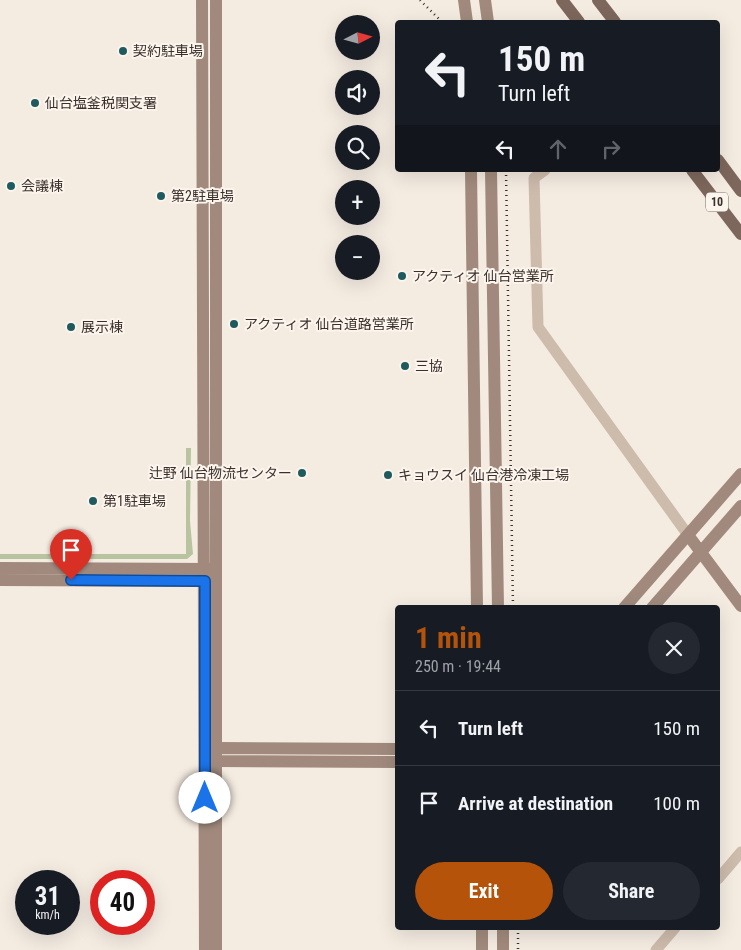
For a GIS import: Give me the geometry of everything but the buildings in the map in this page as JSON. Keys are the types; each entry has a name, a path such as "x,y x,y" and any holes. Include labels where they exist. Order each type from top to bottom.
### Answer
{"main road":[{"path":"562,0 577,20"},
{"path":"598,0 613,20"},
{"name":"10","path":"720,163 741,191"},
{"name":"10","path":"694,172 741,234"}],"street":[{"path":"202,0 216,950"},
{"path":"211,575 216,0"},
{"path":"464,0 467,20"},
{"path":"485,0 488,20"},
{"path":"470,172 477,605"},
{"path":"491,172 498,605"},
{"path":"542,172 534,178 538,327 701,554 741,606"},
{"path":"627,605 741,474"},
{"path":"655,605 741,506"},
{"path":"0,568 211,575"},
{"path":"0,580 211,575"},
{"path":"213,754 395,749"},
{"path":"213,754 395,762"},
{"path":"205,950 213,754"},
{"path":"720,877 741,852"},
{"path":"482,930 482,950"},
{"path":"503,930 503,950"},
{"path":"656,950 673,930"}],"green space":[{"path":"186,448 191,448 190,521 193,554 187,559 0,559 0,554 186,554"}],"railway":[{"path":"420,0 440,20"},
{"path":"506,172 513,605"},
{"path":"518,930 518,950"}],"place":[{"name":"契約駐車場","path":"123,51"},
{"name":"仙台塩釜税関支署","path":"35,103"},
{"name":"会議棟","path":"11,186"},
{"name":"第2駐車場","path":"161,196"},
{"name":"アクティオ 仙台営業所","path":"402,276"},
{"name":"アクティオ 仙台道路営業所","path":"234,324"},
{"name":"展示棟","path":"71,327"},
{"name":"三協","path":"405,366"},
{"name":"辻野 仙台物流センター","path":"302,473"},
{"name":"キョウスイ 仙台港冷凍工場","path":"388,475"},
{"name":"第1駐車場","path":"93,501"}],"route":[{"path":"71,580 205,581 205,798"}]}
